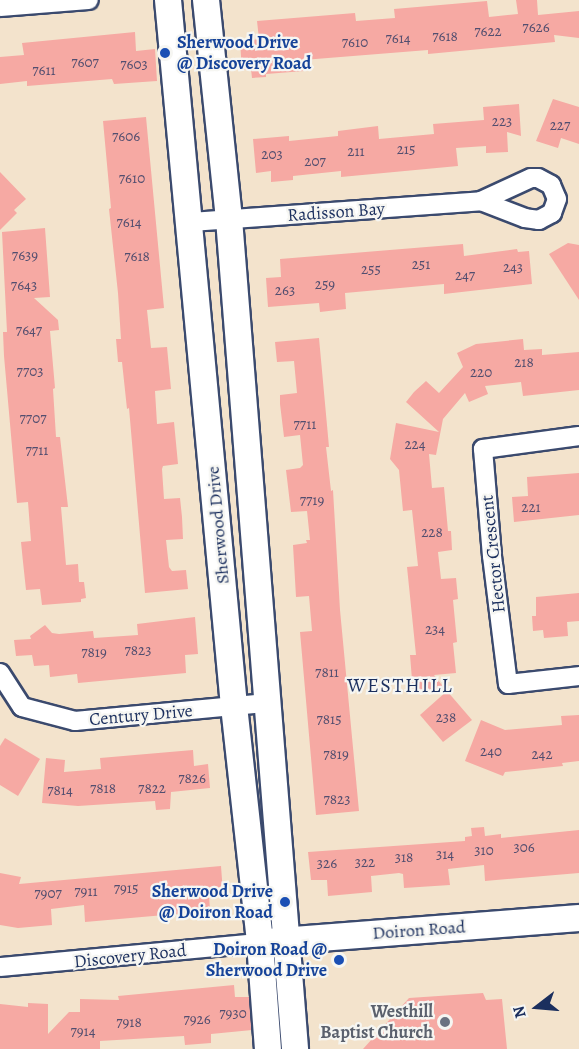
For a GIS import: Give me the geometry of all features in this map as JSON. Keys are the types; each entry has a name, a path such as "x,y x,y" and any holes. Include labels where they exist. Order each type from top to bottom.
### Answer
{"street":[{"path":"0,7 24,3 89,0"},
{"name":"Sherwood Drive","path":"168,0 234,706 260,943 267,1049"},
{"name":"Sherwood Drive","path":"206,0 229,219 295,1049"},
{"name":"Radisson Bay","path":"190,222 481,201"},
{"name":"Hector Crescent","path":"579,436 483,449 492,556 508,684 579,676"},
{"name":"Century Drive","path":"0,673 22,706 75,722 267,703"},
{"name":"Doiron Road","path":"260,943 579,918"},
{"name":"Discovery Road","path":"0,968 260,943"}],"building":[{"path":"516,0 537,0 538,15 579,11 579,38 554,35 555,42 428,54 428,50 303,60 304,71 266,74 266,77 252,78 251,69 242,70 240,42 259,39 257,21 355,13 356,21 395,18 394,9 487,1 489,17 518,14"},
{"path":"135,32 136,51 155,49 157,81 114,84 112,79 27,86 27,81 0,84 0,57 24,55 22,43"},
{"path":"553,99 579,107 579,144 561,138 558,148 536,141"},
{"path":"519,104 521,136 507,132 508,152 486,153 486,146 456,148 458,166 341,177 341,171 293,176 293,180 271,182 271,171 256,173 253,139 289,136 289,141 338,136 338,131 378,126 379,139 434,134 433,124 484,120 483,107"},
{"path":"146,117 164,308 147,310 151,348 167,347 171,389 155,391 157,424 174,422 178,464 163,466 164,499 180,498 182,517 183,539 166,540 169,567 172,571 186,570 188,589 145,593 129,408 127,409 122,362 118,362 116,339 121,339 103,121"},
{"path":"0,172 26,199 14,210 17,213 0,230"},
{"path":"45,228 50,297 34,298 58,320 59,330 50,331 56,437 60,437 68,507 61,507 66,565 78,564 79,582 84,582 86,598 81,599 81,602 42,605 40,589 26,590 21,542 31,541 28,502 17,503 4,356 3,332 7,332 2,232"},
{"path":"568,243 579,245 579,300 549,254"},
{"path":"463,244 464,256 517,249 518,252 529,251 532,284 444,294 444,284 345,293 346,309 320,312 319,303 268,307 266,278 281,277 280,259"},
{"path":"319,338 329,447 326,447 331,491 333,490 340,610 359,811 316,815 300,632 312,631 309,596 296,597 293,545 307,543 306,540 310,540 307,511 291,512 286,470 300,468 303,465 300,435 284,437 280,404 280,395 297,393 294,361 277,362 275,342"},
{"path":"523,339 524,350 542,349 542,355 579,352 579,390 523,396 521,382 485,386 488,394 469,402 465,393 443,419 436,455 429,454 432,488 444,487 448,531 451,531 452,550 438,552 441,579 456,578 458,599 453,600 457,642 453,643 456,673 434,675 445,689 413,692 410,655 416,655 407,567 418,566 412,510 403,511 399,470 390,459 396,423 439,432 406,402 414,392 426,381 439,393 463,367 457,353 476,344"},
{"path":"579,473 579,515 514,522 512,497 528,496 527,477"},
{"path":"579,593 579,621 567,622 568,636 544,638 543,630 533,631 532,616 536,616 536,597"},
{"path":"195,617 198,654 185,655 186,673 78,683 77,674 50,677 49,665 34,666 32,655 16,656 14,640 31,639 30,636 45,625 52,633 59,634 93,631 94,638 138,635 137,624"},
{"path":"447,691 472,720 443,742 420,715"},
{"path":"579,715 579,761 562,763 563,766 505,772 503,776 465,761 481,720 505,730 562,725 561,716"},
{"path":"5,738 40,759 18,796 0,785 0,746"},
{"path":"193,750 194,766 208,764 210,788 171,792 170,809 156,810 155,801 78,806 42,803 46,758 65,760 64,772 101,769 100,758"},
{"path":"484,827 485,836 501,834 501,838 579,830 579,873 485,881 484,865 448,869 450,885 404,888 403,874 399,873 371,876 372,892 328,896 327,880 311,880 308,852 465,841 465,837 472,836 471,828"},
{"path":"221,866 223,893 209,894 210,911 85,922 84,905 51,909 52,925 18,928 0,925 0,873 21,877 19,884"},
{"path":"234,985 235,997 249,997 252,1030 211,1034 211,1043 185,1045 184,1036 100,1041 100,1049 0,1049 0,1004 28,1007 28,1003 48,1004 48,1034 69,1012 80,1012 80,999 119,1000 118,996"},
{"name":"Westhill Baptist Church","path":"483,993 486,1000 502,999 507,1049 363,1049 409,998"}],"place":[{"name":"Sherwood Drive @ Discovery Road","path":"165,53"},
{"name":"Sherwood Drive @ Doiron Road","path":"285,902"},
{"name":"Doiron Road @ Sherwood Drive","path":"339,960"},
{"name":"Westhill Baptist Church","path":"445,1022"}],"district":[{"name":"WESTHILL","path":"400,685"}]}
